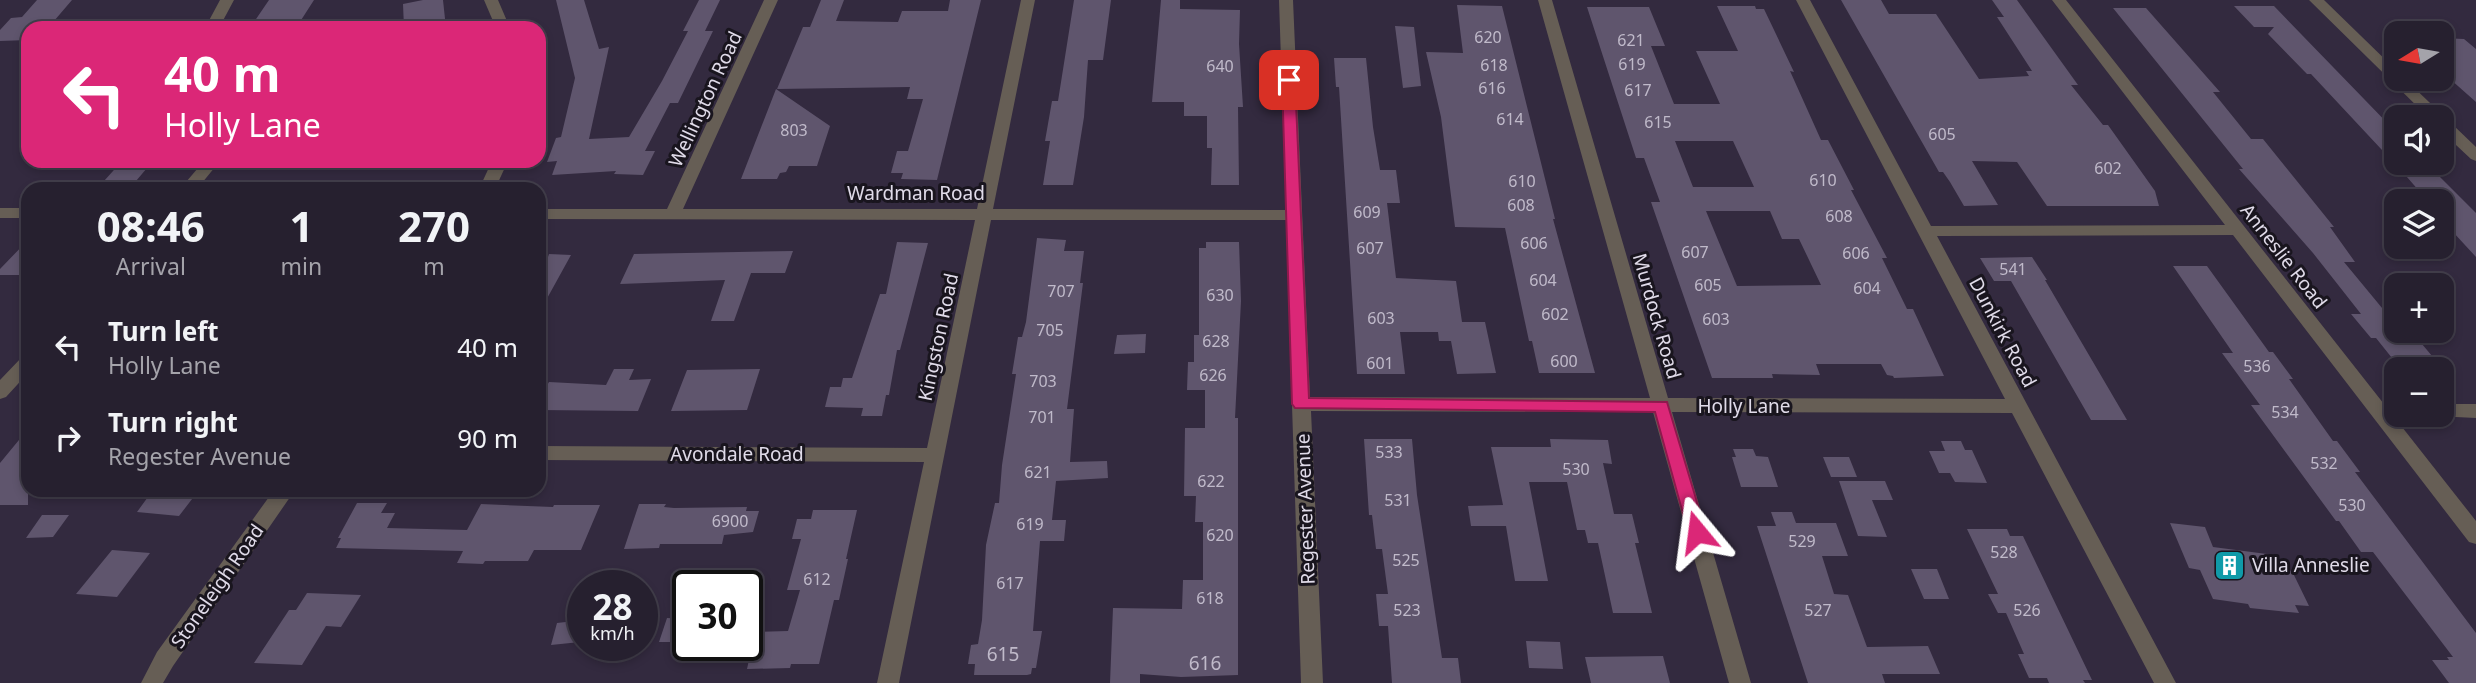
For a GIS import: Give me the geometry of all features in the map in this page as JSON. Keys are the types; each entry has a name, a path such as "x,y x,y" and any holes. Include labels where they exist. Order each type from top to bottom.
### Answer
{"street":[{"path":"216,21 227,0"},
{"path":"491,0 500,21"},
{"name":"Wellington Road","path":"673,214 771,0"},
{"name":"Kingston Road","path":"888,683 1028,0"},
{"name":"Regester Avenue","path":"1286,0 1312,683"},
{"name":"Murdock Road","path":"1545,0 1740,683"},
{"name":"Dunkirk Road","path":"1803,0 2165,683"},
{"name":"Anneslie Road","path":"2059,0 2237,230 2384,407"},
{"path":"2316,0 2384,66"},
{"path":"2409,91 2424,105"},
{"path":"2454,135 2476,156"},
{"path":"194,182 206,168"},
{"path":"0,213 21,213"},
{"name":"Wardman Road","path":"546,214 1293,215"},
{"path":"1926,231 2237,230"},
{"path":"0,391 21,369"},
{"name":"Holly Lane","path":"1301,404 2018,406"},
{"path":"2454,411 2476,411"},
{"name":"Anneslie Road","path":"2398,427 2476,536"},
{"name":"Avondale Road","path":"546,453 935,455"},
{"name":"Stoneleigh Road","path":"152,683 165,659 280,497"}],"building":[{"path":"37,0 72,0 54,21 21,21 21,40 0,41 0,30 11,18 22,17"},
{"path":"269,0 314,0 300,21 255,21"},
{"path":"443,0 445,21 404,21 403,4"},
{"path":"556,0 584,0 599,49 609,47 589,139 629,137 688,31 683,31 699,0 720,0 705,31 713,31 678,103 670,103 645,151 655,151 643,175 614,174 616,171 552,175 557,161 547,162 556,138 561,137 575,78"},
{"path":"821,0 844,0 836,21 898,22 902,11 948,11 950,0 981,0 937,180 901,179 903,173 891,173 897,151 908,151 923,99 907,99 910,87 777,89 803,27 810,27"},
{"path":"1074,0 1111,0 1103,60 1088,60 1084,117 1073,185 1043,185 1050,141 1045,141 1052,101 1058,101"},
{"path":"1161,0 1180,0 1180,9 1240,10 1243,107 1238,107 1239,185 1211,185 1212,148 1207,148 1207,116 1184,116 1184,102 1152,102"},
{"path":"1841,0 1881,0 1889,14 1936,14 1979,79 2029,76 2026,71 2032,71 1997,17 2004,17 1992,0 2017,0 2078,85 2071,85 2103,125 2108,125 2155,191 2159,206 2047,206 2017,162 1972,161 1998,205 1964,206 1943,172 1939,172"},
{"path":"1457,5 1502,6 1553,219 1595,373 1539,373 1532,341 1529,341 1505,228 1455,227 1441,117 1426,52 1463,53"},
{"path":"1717,6 1755,6 1756,9 1764,9 1794,72 1790,71 1821,140 1828,140 1887,258 1882,258 1907,309 1913,309 1944,376 1894,378 1887,375 1881,364 1816,364 1820,375 1772,374 1773,378 1712,378 1651,202 1660,202 1644,158 1636,158 1587,7 1649,7 1665,46 1651,46 1674,104 1720,104 1696,51 1738,51","holes":["1675,141 1733,141 1754,187 1693,187","1706,211 1770,211 1782,239 1799,239 1821,285 1737,286"]},
{"path":"2234,6 2274,6 2384,120 2384,152 2311,74 2307,74 2268,34 2274,27 2254,27"},
{"path":"2113,8 2146,8 2220,92 2213,92 2251,139 2263,139 2334,227 2330,227 2355,262 2344,262 2384,310 2384,343 2421,343 2433,357 2391,357 2376,338 2371,338 2351,314 2361,314 2313,253 2239,169 2243,169"},
{"path":"1395,26 1414,27 1421,86 1403,88"},
{"path":"2454,39 2464,39 2476,49 2476,102 2454,83"},
{"path":"1334,58 1366,58 1380,170 1396,170 1400,203 1387,203 1396,278 1456,281 1462,322 1485,322 1496,373 1457,374 1451,341 1439,341 1438,332 1400,332 1405,374 1357,374 1339,87 1336,87"},
{"path":"776,89 830,126 817,166 789,166 777,179 741,179"},
{"path":"116,168 147,168 136,181 104,181"},
{"path":"2405,175 2438,175 2452,189 2417,189"},
{"path":"2454,191 2476,213 2476,257 2454,233"},
{"path":"1037,238 1066,240 1064,251 1084,251 1080,283 1083,283 1067,409 1074,409 1070,462 1107,461 1108,478 1056,481 1052,520 1066,520 1064,541 1040,541 1033,631 1042,631 1036,668 1032,668 1031,674 1027,675 974,675 975,664 968,664 971,645 978,644 982,620 986,545 995,503 999,503 1016,374 1012,374 1018,337 1022,337 1026,322"},
{"path":"897,242 928,243 900,350 897,350 889,395 886,395 882,416 861,416 863,408 825,407 830,387 841,387 843,378 852,378 880,294 886,294"},
{"path":"1206,242 1239,242 1241,301 1235,418 1238,418 1238,675 1181,677 1140,674 1140,683 1110,683 1113,608 1182,609 1183,580 1203,580 1203,522 1195,522 1196,496 1184,496 1185,428 1205,428 1205,390 1187,390 1188,362 1194,362 1194,335 1199,335 1199,248 1206,248"},
{"path":"21,247 21,275 0,275 0,269"},
{"path":"793,251 785,273 751,273 734,321 711,321 725,280 620,284 634,254"},
{"path":"549,254 571,255 546,300 546,257"},
{"path":"2032,257 2127,420 2091,420 2011,281 1994,281 1980,258"},
{"path":"2173,266 2207,266 2269,352 2273,352 2293,379 2289,379 2333,441 2337,441 2360,472 2355,472 2476,633 2476,683 2449,683 2432,660 2449,660 2447,657 2453,657 2373,552 2361,552 2339,521 2336,521 2251,405 2260,405 2222,353 2233,353"},
{"path":"1146,334 1145,353 1114,354 1117,335"},
{"path":"614,369 634,369 629,380 651,379 638,411 546,410 546,387 549,382 606,385"},
{"path":"760,369 747,410 671,411 687,370"},
{"path":"21,438 21,497 28,497 28,505 0,505 0,463"},
{"path":"1364,439 1412,439 1417,495 1442,658 1458,658 1461,683 1392,683 1388,626 1379,626 1376,594 1388,594 1382,549 1376,549 1372,515 1369,515"},
{"path":"1550,439 1608,440 1612,464 1603,463 1614,514 1632,514 1639,543 1635,543 1652,613 1613,613 1598,543 1588,543 1585,530 1577,530 1567,482 1529,482 1548,581 1515,581 1506,526 1471,526 1468,506 1503,505 1491,447 1551,447"},
{"path":"1941,441 1961,441 1965,450 1972,450 1987,483 1955,482 1950,473 1939,473 1929,451 1945,451"},
{"path":"1733,449 1753,449 1756,456 1768,457 1778,487 1741,487 1732,457 1736,457"},
{"path":"1823,457 1849,457 1857,477 1831,477"},
{"path":"1839,481 1885,481 1893,500 1872,500 1887,537 1858,536"},
{"path":"148,497 194,497 179,516 137,512"},
{"path":"357,503 387,503 381,513 395,513 387,528 467,530 481,504 553,507 600,505 581,550 534,550 528,561 485,561 483,564 457,563 463,551 336,548 341,538 338,538"},
{"path":"639,504 666,504 664,507 674,508 747,507 746,511 759,511 753,532 724,535 722,544 660,544 659,548 624,549"},
{"path":"813,510 857,510 839,600 834,600 819,664 747,669 749,661 763,661 763,632 788,631 800,590 787,590 801,539 792,539 797,519 811,519"},
{"path":"1771,512 1792,512 1796,523 1836,523 1848,556 1822,556 1834,594 1848,595 1867,647 1928,646 1940,674 1882,674 1885,683 1808,683 1757,526 1776,526"},
{"path":"42,515 69,515 53,537 26,538"},
{"name":"Villa Anneslie","path":"2170,523 2205,527 2213,547 2267,554 2274,569 2292,571 2309,606 2295,605 2299,613 2250,608 2248,604 2213,599 2200,570 2189,568"},
{"path":"1967,529 2007,529 2010,536 2023,536 2092,680 2083,680 2085,683 2049,683 2047,678 2029,678 2018,654 2024,654 2006,613 1998,613 1988,594 1998,594"},
{"path":"112,550 150,553 117,597 76,594"},
{"path":"1911,569 1937,569 1949,599 1924,599"},
{"path":"307,593 361,595 341,627 326,626 302,665 254,663 289,610 296,610"},
{"path":"667,618 672,618 672,642 659,642"},
{"path":"567,622 567,643 551,645 557,623"},
{"path":"1526,641 1560,642 1563,669 1529,668"},
{"path":"1663,656 1670,683 1591,683 1585,657"}],"place":[{"name":"Villa Anneslie","path":"2229,565"}],"route":[{"path":"1289,80 1301,404 1661,406 1697,532"}]}
